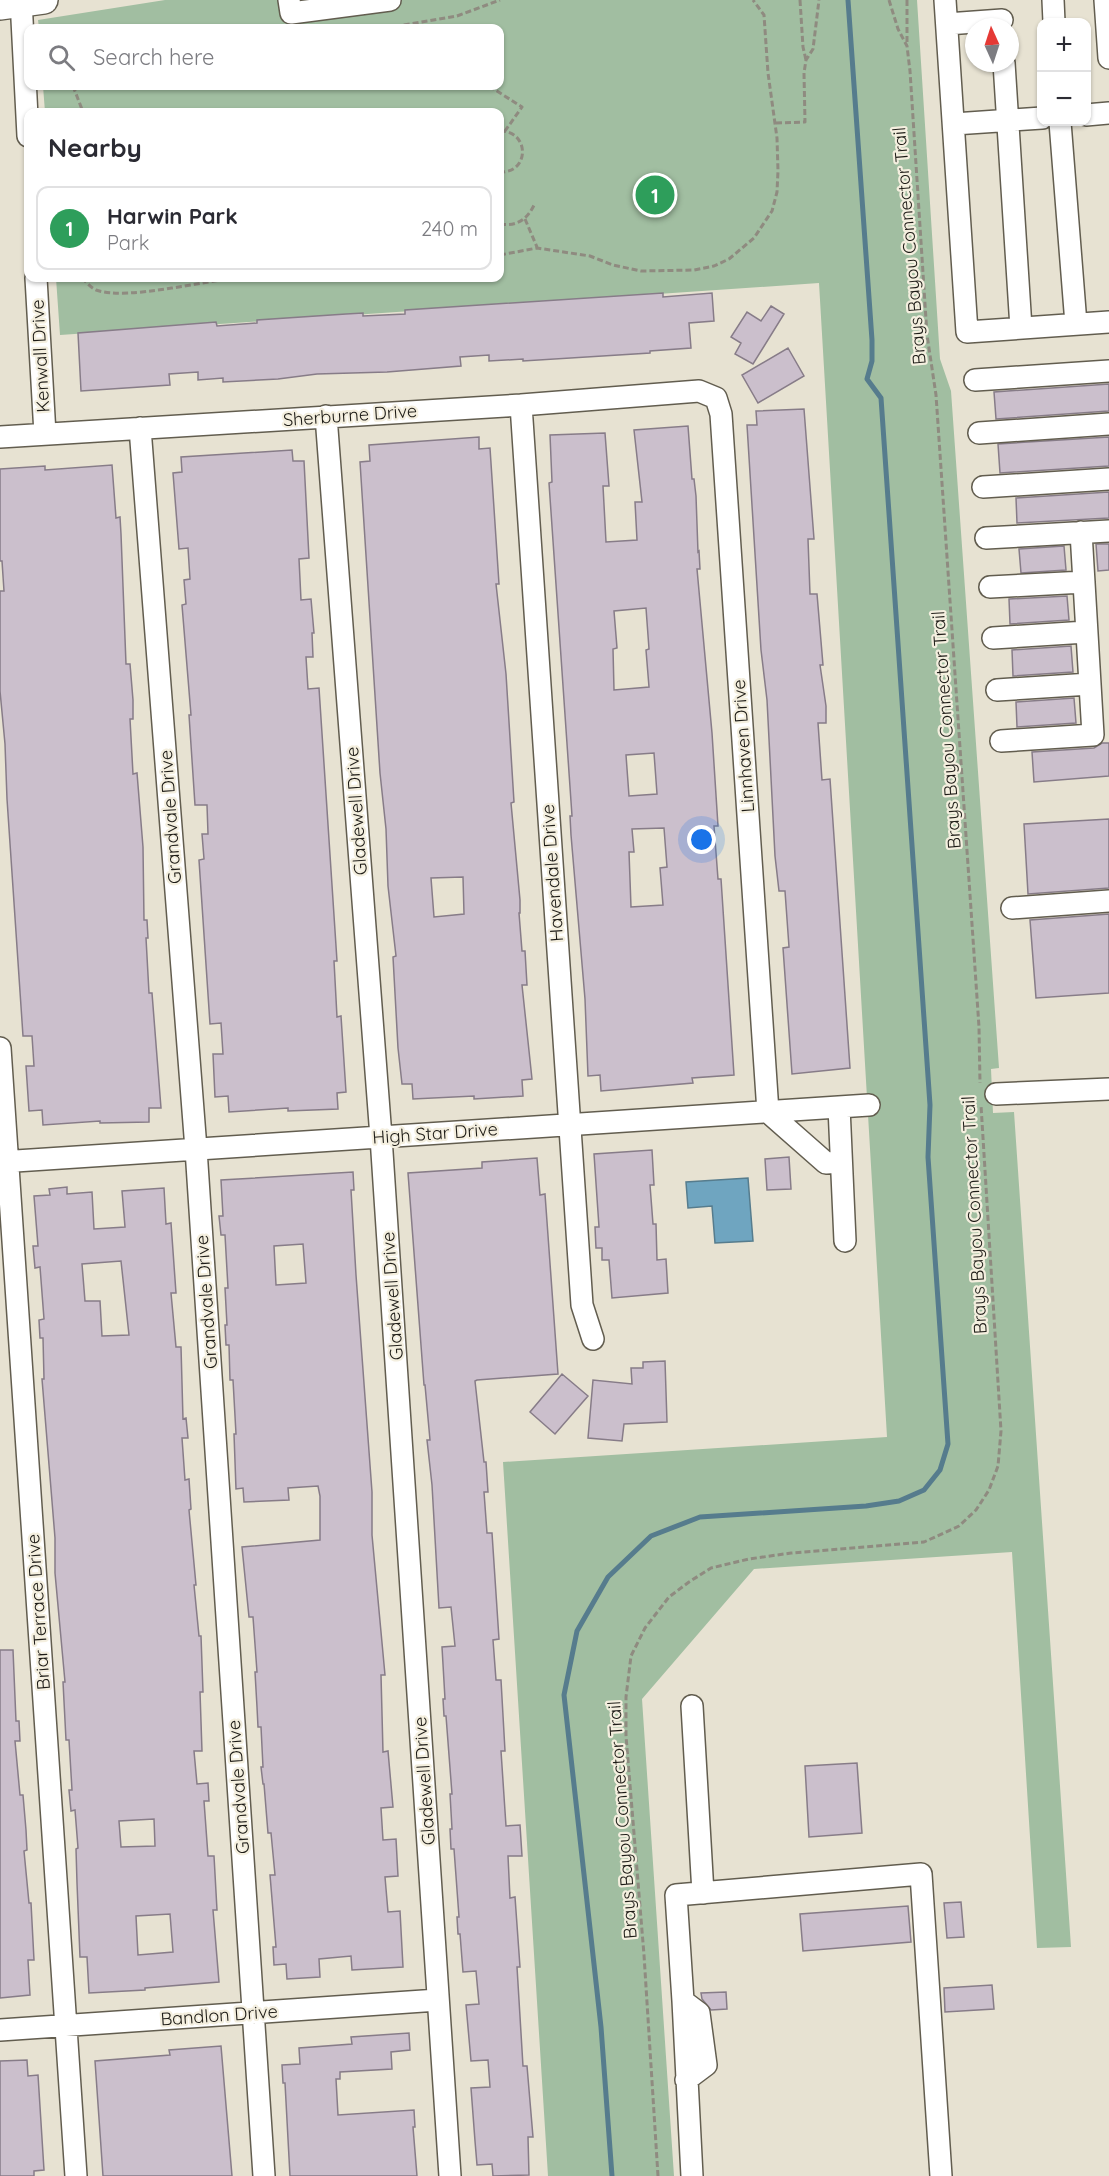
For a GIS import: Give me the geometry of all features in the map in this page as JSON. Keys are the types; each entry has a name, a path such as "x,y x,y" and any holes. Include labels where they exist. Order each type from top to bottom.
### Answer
{"street":[{"path":"289,0 291,13 390,0"},
{"path":"945,0 967,332 1109,322"},
{"path":"1053,0 1054,18"},
{"path":"1105,0 1109,58"},
{"path":"22,2 24,47"},
{"path":"947,24 1002,16"},
{"path":"1004,72 1021,328"},
{"path":"26,90 27,108"},
{"path":"1091,115 1109,113"},
{"path":"954,124 1037,118"},
{"path":"1060,126 1076,324"},
{"name":"Kenwall Drive","path":"36,282 45,434"},
{"path":"975,380 1109,371"},
{"name":"Sherburne Drive","path":"0,437 520,405 699,391"},
{"name":"Linnhaven Drive","path":"699,391 716,398 721,414 768,1112"},
{"name":"Havendale Drive","path":"520,405 582,1305 593,1339"},
{"name":"Gladewell Drive","path":"326,416 381,1137 450,2176"},
{"path":"979,433 1109,424"},
{"name":"Grandvale Drive","path":"140,428 196,1149 264,2176"},
{"path":"983,487 1109,479"},
{"path":"986,538 1109,531"},
{"path":"1001,741 1093,735 1081,532"},
{"path":"990,587 1084,582"},
{"path":"993,638 1086,632"},
{"path":"997,690 1090,684"},
{"path":"1012,908 1109,901"},
{"name":"Briar Terrace Drive","path":"0,1048 4,1162 76,2176"},
{"path":"985,1092 1109,1089"},
{"name":"High Star Drive","path":"4,1162 869,1105"},
{"path":"839,1107 845,1240"},
{"path":"768,1112 826,1163 842,1162"},
{"path":"692,1706 703,1893"},
{"path":"692,2176 686,2080 706,2065 699,2013 682,2001 676,1895 921,1874 941,2176"},
{"name":"Bandlon Drive","path":"0,2030 438,2000"}],"path":[{"path":"418,24 457,16 500,0"},
{"path":"504,254 537,248 590,256 612,265 641,270 694,270 714,266 729,259 754,238 772,211 777,192 778,171 776,123 768,73 764,15 753,0"},
{"path":"776,123 805,122 806,60 800,0"},
{"path":"806,60 813,49 819,0"},
{"name":"Brays Bayou Connector Trail","path":"658,2176 644,1955 626,1736 626,1697 631,1656 645,1628 669,1598 711,1568 749,1559 791,1553 924,1542 959,1526 976,1510 990,1490 998,1466 1001,1431 985,1092 939,430 927,335 907,46 898,29 889,0"},
{"path":"906,0 907,46"},
{"path":"74,90 81,108"},
{"path":"495,90 522,107 505,131 511,133 520,142 522,156 516,168 504,172"},
{"path":"504,225 517,223 525,219 535,203"},
{"path":"525,219 537,248"},
{"path":"86,282 93,289 115,292 136,292 210,282"}],"green space":[{"path":"165,0 917,0 940,359 951,391 999,1068 991,1069 993,1113 1014,1112 1071,1947 1037,1948 1012,1552 754,1569 642,1699 674,2176 548,2176 503,1462 887,1437 819,283 60,335 56,282 504,282 504,108 45,108 43,90 504,90 504,24 38,24 38,20"}],"water":[{"path":"748,1178 753,1241 715,1243 712,1206 688,1208 686,1182"}],"building":[{"path":"663,293 663,297 712,293 714,321 689,323 691,348 650,351 650,353 523,361 523,359 489,361 489,355 460,357 461,366 223,382 223,378 198,380 198,372 169,374 170,385 81,391 78,333 216,322 217,326 257,323 257,320 363,313 363,316 405,314 405,310"},
{"path":"771,306 784,314 753,364 735,354 741,343 731,337 747,312 761,321"},
{"path":"788,348 804,376 758,403 742,375"},
{"path":"1109,384 1109,411 996,419 994,392"},
{"path":"804,409 814,539 808,539 810,594 817,594 823,665 820,665 826,706 826,723 818,723 822,780 830,779 850,1068 792,1074 783,948 789,947 785,891 779,891 775,856 767,700 761,650 747,425 757,425 756,411"},
{"path":"688,426 692,479 694,479 696,496 700,569 697,569 712,733 718,826 714,826 718,879 721,879 734,1075 692,1078 693,1083 601,1091 600,1075 588,1076 585,999 571,835 570,816 572,816 549,483 552,482 550,435 605,433 609,486 603,486 606,542 637,540 635,502 642,502 634,430","holes":["646,608 649,687 614,690 613,649 617,648 614,611","654,753 657,794 629,796 626,755","664,828 667,867 660,868 663,905 631,907 629,852 634,852 632,829"]},
{"path":"479,437 479,449 490,448 499,584 496,584 506,674 514,802 511,803 522,951 525,951 527,985 522,985 532,1079 522,1080 523,1096 413,1099 412,1084 402,1084 393,957 396,956 388,886 360,462 370,461 369,445","holes":["463,877 464,914 434,917 431,878"]},
{"path":"1109,437 1109,466 1000,473 998,444"},
{"path":"292,450 293,461 304,461 309,558 299,559 301,600 311,599 314,633 312,633 313,657 306,657 308,689 319,688 337,961 334,961 337,1017 341,1016 346,1092 337,1093 338,1109 288,1111 288,1108 229,1112 228,1096 215,1097 213,1054 223,1054 221,1023 210,1024 199,860 204,859 202,834 208,834 207,805 195,805 189,715 191,715 182,605 186,604 184,580 190,579 188,548 179,549 173,473 182,472 181,457"},
{"path":"112,465 116,518 120,517 126,664 130,664 133,700 133,719 130,719 133,774 137,773 143,847 144,920 147,920 148,938 146,938 149,993 152,993 161,1108 149,1108 149,1122 100,1123 100,1121 43,1125 42,1110 29,1111 26,1066 34,1066 32,1036 23,1036 7,799 0,691 0,591 4,591 2,561 0,561 0,469 45,466 45,470"},
{"path":"1109,492 1109,518 1017,523 1016,498"},
{"path":"1096,544 1109,544 1109,570 1098,571"},
{"path":"1064,546 1066,570 1021,573 1019,549"},
{"path":"1067,596 1069,620 1010,624 1009,599"},
{"path":"1071,646 1073,672 1013,676 1012,650"},
{"path":"1074,698 1076,723 1017,727 1016,702"},
{"path":"1102,743 1109,743 1109,776 1034,782 1032,752 1094,748"},
{"path":"1109,819 1109,888 1028,894 1024,824"},
{"path":"1109,914 1109,993 1036,998 1030,920"},
{"path":"652,1150 654,1185 650,1185 653,1224 656,1224 657,1260 666,1259 668,1293 612,1298 609,1260 602,1260 602,1248 596,1248 595,1227 599,1227 594,1154"},
{"path":"789,1157 791,1189 767,1190 765,1159"},
{"path":"537,1158 540,1195 545,1194 558,1374 475,1381 484,1462 486,1462 488,1492 484,1492 487,1533 492,1533 499,1639 493,1640 496,1680 501,1680 505,1751 501,1751 506,1826 520,1825 522,1856 508,1856 510,1898 515,1897 520,1967 517,1967 523,2066 527,2066 533,2137 528,2137 529,2175 493,2176 492,2164 477,2165 471,2088 490,2087 488,2060 471,2061 466,2005 479,2004 476,1971 463,1972 460,1934 458,1934 454,1849 451,1849 450,1794 452,1794 446,1716 444,1716 442,1647 455,1646 451,1607 439,1608 427,1440 430,1440 408,1173 482,1168 482,1162"},
{"path":"353,1172 354,1190 351,1190 372,1492 372,1535 385,1675 381,1675 383,1752 388,1751 393,1807 381,1808 383,1840 396,1839 398,1876 385,1877 388,1912 400,1911 403,1967 352,1970 351,1956 319,1959 320,1977 287,1979 286,1964 274,1965 273,1947 276,1947 270,1875 275,1875 261,1767 263,1767 261,1727 258,1727 253,1617 249,1617 242,1547 320,1540 320,1496 318,1486 288,1488 289,1500 244,1502 243,1488 236,1489 233,1380 230,1380 229,1345 226,1345 225,1325 227,1325 225,1288 228,1288 225,1235 221,1235 219,1216 223,1216 221,1180","holes":["303,1244 306,1283 276,1285 274,1246"]},
{"path":"67,1187 67,1194 92,1192 94,1229 125,1227 122,1191 164,1188 166,1224 171,1223 176,1293 171,1293 176,1347 181,1347 183,1419 186,1418 188,1438 182,1438 185,1480 189,1479 191,1509 189,1510 196,1585 194,1585 199,1636 201,1636 202,1751 194,1751 197,1784 208,1783 209,1801 204,1801 208,1856 214,1856 217,1910 213,1910 219,1982 89,1993 87,1957 80,1957 76,1849 78,1848 75,1810 71,1811 69,1790 72,1790 69,1740 66,1740 63,1682 65,1682 42,1379 44,1379 43,1338 40,1338 39,1320 44,1319 40,1267 35,1268 33,1246 38,1246 34,1196 50,1195 49,1189","holes":["121,1261 129,1335 102,1336 100,1301 85,1301 82,1264","154,1819 155,1846 121,1847 119,1821","170,1914 173,1952 138,1955 136,1916"]},
{"path":"665,1361 667,1422 624,1424 622,1441 588,1438 593,1380 632,1384 631,1368 643,1368 643,1362"},
{"path":"562,1374 588,1396 555,1434 530,1412"},
{"path":"0,1650 13,1650 16,1721 19,1721 20,1741 15,1741 20,1795 23,1795 27,1850 24,1851 29,1903 31,1903 34,1960 28,1960 30,1995 0,1998"},
{"path":"857,1763 862,1833 809,1837 805,1766"},
{"path":"961,1902 964,1937 947,1938 944,1903"},
{"path":"908,1906 911,1942 803,1951 800,1914"},
{"path":"992,1985 994,2009 945,2012 944,1988"},
{"path":"726,1992 727,2009 711,2010 702,1999 701,1993"},
{"path":"409,2033 410,2050 391,2052 392,2069 340,2072 340,2079 336,2079 338,2115 414,2110 417,2176 290,2176 282,2065 300,2064 299,2048 352,2044 351,2037"},
{"path":"221,2046 232,2176 103,2176 95,2061 170,2055 169,2050"},
{"path":"27,2060 28,2076 38,2075 44,2170 34,2171 34,2176 0,2176 0,2061"}],"waterway":[{"path":"612,2176 601,2027 564,1695 577,1631 608,1577 651,1536 700,1517 866,1506 899,1501 924,1490 940,1470 948,1444 928,1157 930,1105 881,398 867,379 872,361 872,340 848,0"}],"place":[{"name":"Harwin Park","path":"655,195"}]}
